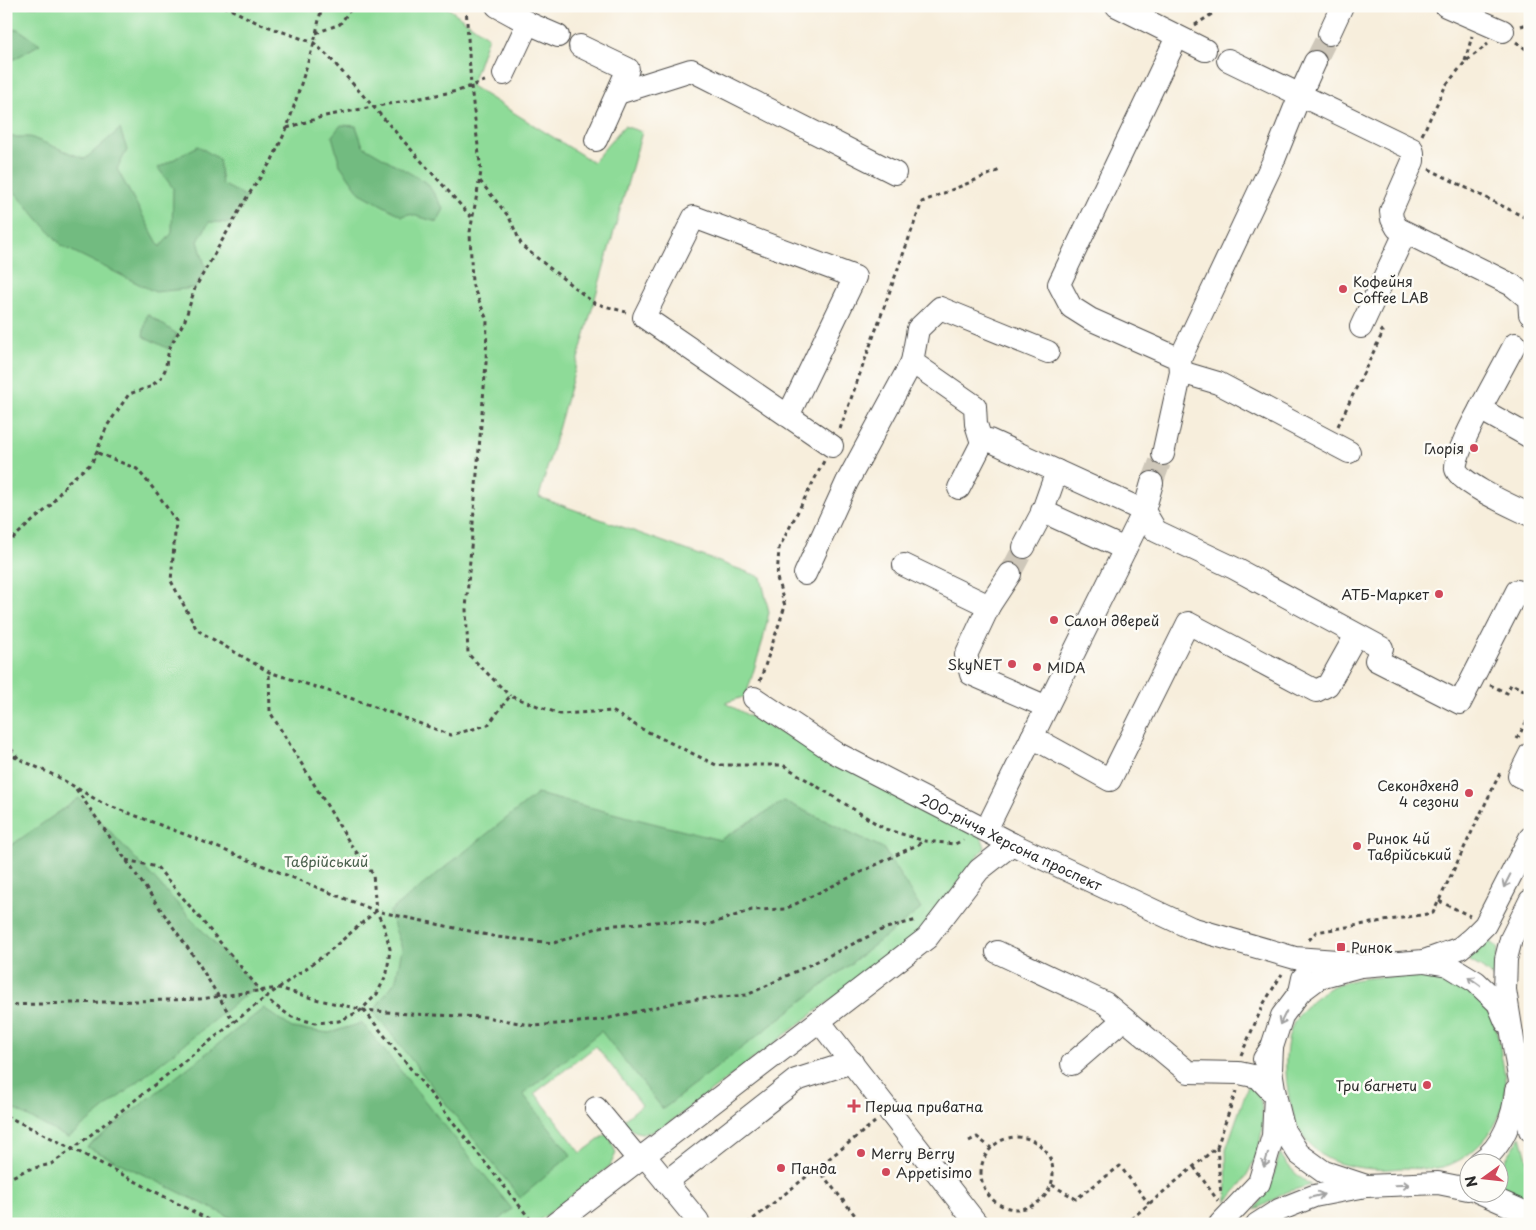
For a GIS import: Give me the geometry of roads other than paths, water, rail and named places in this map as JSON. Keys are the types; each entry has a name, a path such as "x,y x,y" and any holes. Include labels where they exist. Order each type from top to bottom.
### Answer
{"street":[{"path":"497,6 528,23 558,36"},
{"path":"1117,6 1205,50"},
{"path":"1329,34 1342,6"},
{"path":"1446,6 1503,31"},
{"path":"504,74 528,23"},
{"path":"1177,36 1059,284 1071,306 1090,319 1340,447"},
{"path":"580,46 628,69 596,140"},
{"path":"1228,60 1397,140 1412,149 1413,157 1391,211 1392,219 1397,228 1512,285 1529,299 1530,314 1522,348 1480,409 1455,463 1456,469 1464,481 1530,516"},
{"path":"1164,454 1181,366 1273,162 1315,62"},
{"path":"618,92 691,70 896,173"},
{"path":"788,416 855,277 694,216 644,317 788,416 832,446"},
{"path":"1363,323 1405,233"},
{"path":"805,574 848,482 912,362 918,329 940,308 1048,352"},
{"path":"912,362 975,406 976,424 982,443"},
{"path":"1480,409 1530,437"},
{"path":"959,488 982,443 988,440 1144,511 1156,531 1234,568 1382,648 1376,660 1460,703 1517,591 1530,598"},
{"path":"1024,547 1042,511 1057,471"},
{"path":"986,830 1144,511 1152,483"},
{"path":"1042,511 1125,549"},
{"path":"904,564 989,606"},
{"path":"1010,574 989,606 966,655 971,674 1047,707"},
{"path":"1032,738 1110,780 1188,624 1316,691 1328,685 1356,635"},
{"name":"200-річчя Херсона проспект","path":"754,698 836,753 1012,844 1192,928 1283,955"},
{"path":"1522,750 1519,776 1530,781"},
{"path":"1424,961 1460,948 1472,938 1530,838"},
{"path":"555,1224 927,938 979,870 1012,844"},
{"path":"1530,901 1511,940 1506,959 1505,990 1511,1034 1530,1130"},
{"path":"997,952 1104,1003 1188,1072 1239,1073 1258,1077 1274,1095 1284,1131 1299,1154 1324,1172 1366,1186"},
{"path":"1283,955 1361,966"},
{"path":"1283,955 1302,968 1304,979 1300,992"},
{"path":"1220,1224 1259,1183 1273,1136 1272,1047 1282,1016 1300,992 1320,976 1361,966 1424,961 1448,965 1476,982 1498,1003 1511,1034"},
{"path":"1072,1064 1124,1019"},
{"path":"819,1021 977,1224"},
{"path":"1239,1073 1257,1068 1272,1047"},
{"path":"666,1182 796,1080 852,1062"},
{"path":"1492,1152 1505,1134 1515,1104 1518,1070"},
{"path":"596,1108 666,1182 698,1224"},
{"path":"1438,1183 1458,1176"},
{"path":"1257,1224 1279,1210 1314,1196 1366,1186 1438,1183 1458,1187"},
{"path":"1502,1202 1522,1211 1530,1218"}],"tunnel":[{"path":"1315,62 1329,34"},
{"path":"1152,483 1163,454"},
{"path":"1010,574 1024,547"}],"place":[{"name":"Кофейня Coffee LAB","path":"1343,289"},
{"name":"Глорія","path":"1474,448"},
{"name":"АТБ-Маркет","path":"1439,594"},
{"name":"Салон дверей","path":"1054,620"},
{"name":"SkyNET","path":"1012,664"},
{"name":"MIDA","path":"1037,667"},
{"name":"Секондхенд 4 сезони","path":"1469,793"},
{"name":"Ринок 4й Таврійський","path":"1357,846"},
{"name":"Ринок","path":"1341,947"},
{"name":"Три багнети","path":"1427,1085"},
{"name":"Перша приватна","path":"854,1106"},
{"name":"Merry Berry","path":"861,1153"},
{"name":"Панда","path":"781,1168"},
{"name":"Appetisimo","path":"886,1172"}],"park label":[{"name":"Таврійський","path":"326,861"}]}
